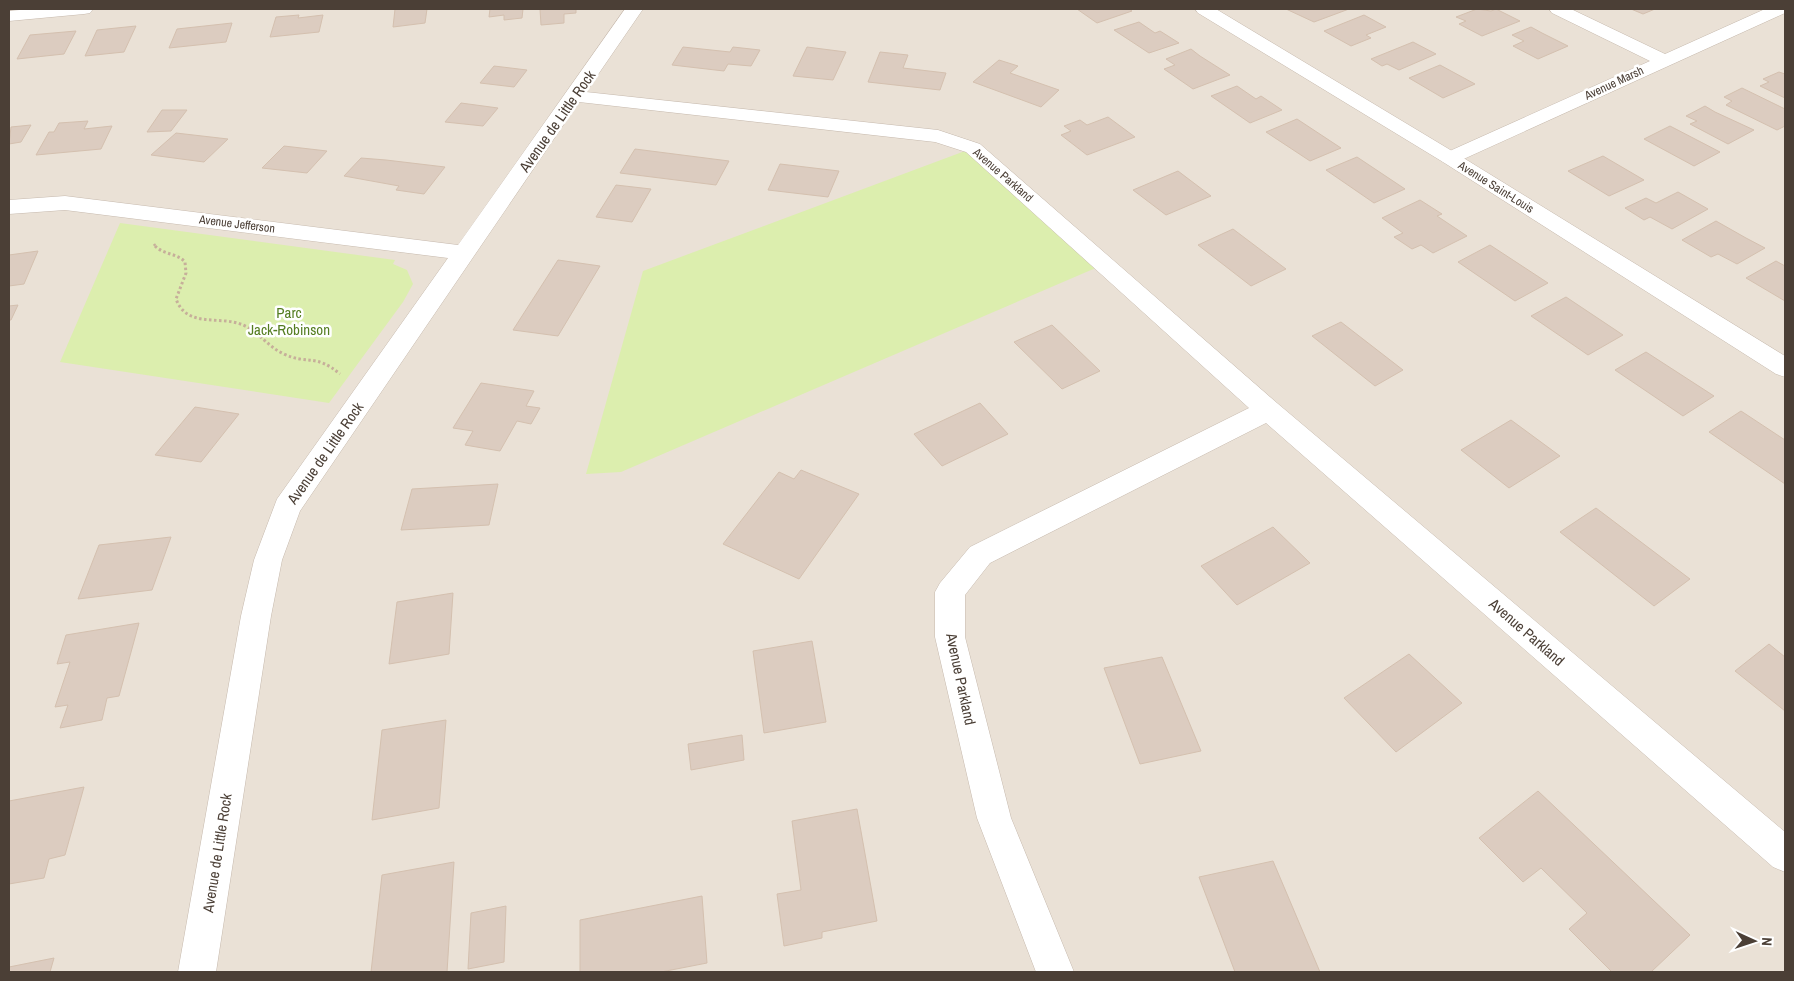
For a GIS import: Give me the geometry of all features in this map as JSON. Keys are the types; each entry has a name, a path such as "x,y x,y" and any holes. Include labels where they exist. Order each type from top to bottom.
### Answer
{"street":[{"path":"9,16 84,9"},
{"name":"Avenue de Little Rock","path":"197,972 256,616 268,560 287,507 634,9"},
{"name":"Avenue Saint-Louis","path":"1204,9 1450,158 1785,368"},
{"path":"1558,9 1663,60"},
{"name":"Avenue Marsh","path":"1450,158 1779,9"},
{"name":"Avenue Parkland","path":"574,96 938,136 973,148 1268,410 1785,855"},
{"name":"Avenue Jefferson","path":"9,207 65,203 464,253"},
{"name":"Avenue Parkland","path":"1055,972 994,818 950,637 950,592 980,555 1268,410"}],"path":[{"path":"154,240 153,245 160,251 180,257 185,263 186,270 175,294 177,304 186,313 201,319 240,323 278,352 293,357 324,361 343,376"}],"shaded area":[{"path":"9,9 1785,9 1785,972 9,972"}],"green space":[{"path":"973,148 1098,267 621,472 586,474 643,271"},
{"name":"Parc Jack-Robinson","path":"120,223 395,260 393,264 407,270 413,284 403,302 329,403 60,362"}],"building":[{"path":"395,9 427,9 425,23 393,27"},
{"path":"490,9 523,9 522,18 504,20 504,15 489,17"},
{"path":"540,9 576,9 576,13 564,14 564,23 541,25"},
{"path":"1077,9 1129,9 1132,11 1097,23"},
{"path":"1286,9 1349,9 1314,22"},
{"path":"1477,9 1491,11 1496,9 1520,21 1482,36 1459,24 1466,21 1456,17"},
{"path":"1631,9 1655,9 1643,14"},
{"path":"299,15 298,18 323,15 319,32 270,37 276,17"},
{"path":"1364,15 1386,27 1366,35 1371,38 1351,46 1324,31"},
{"path":"1139,22 1155,33 1160,31 1179,43 1149,53 1114,30"},
{"path":"232,23 226,42 169,48 177,29"},
{"path":"136,26 124,52 85,56 97,30"},
{"path":"1531,27 1568,46 1538,59 1513,46 1524,41 1512,35"},
{"path":"76,31 64,54 17,59 30,35"},
{"path":"1413,42 1436,54 1399,70 1387,64 1382,66 1371,59"},
{"path":"683,47 730,52 733,47 760,50 751,66 728,64 724,71 672,65"},
{"path":"807,47 846,52 833,80 793,76"},
{"path":"1191,49 1230,75 1193,89 1164,69 1175,65 1166,59"},
{"path":"880,52 908,55 903,68 946,73 940,90 868,82"},
{"path":"999,60 1018,66 1010,73 1059,90 1041,107 973,82"},
{"path":"1440,65 1475,84 1443,98 1409,78"},
{"path":"494,66 527,70 514,87 480,83"},
{"path":"1779,72 1785,74 1785,98 1760,86 1769,82 1763,79"},
{"path":"1237,86 1256,99 1261,96 1282,110 1250,123 1211,96"},
{"path":"1742,88 1785,109 1785,126 1777,130 1726,105 1732,101 1724,97"},
{"path":"461,103 498,108 483,126 445,122"},
{"path":"1705,106 1754,130 1728,144 1690,124 1697,121 1686,116"},
{"path":"162,110 187,110 171,131 147,132"},
{"path":"1108,117 1135,137 1087,155 1061,135 1071,131 1064,126 1080,120 1087,125"},
{"path":"1297,119 1341,148 1310,161 1266,132"},
{"path":"88,121 84,129 112,126 101,149 36,155 49,132 54,132 59,123"},
{"path":"31,125 21,142 9,144 11,127"},
{"path":"1670,126 1720,152 1694,166 1644,139"},
{"path":"176,133 228,139 204,162 151,155"},
{"path":"284,146 327,151 307,173 262,168"},
{"path":"635,149 729,161 716,185 620,173"},
{"path":"1603,156 1644,180 1609,196 1568,171"},
{"path":"1357,157 1405,189 1374,203 1326,170"},
{"path":"361,158 445,167 424,194 396,190 399,186 344,176"},
{"path":"780,164 839,171 828,197 768,190"},
{"path":"1178,171 1211,196 1166,215 1133,190"},
{"path":"616,185 651,189 632,222 596,217"},
{"path":"1678,192 1708,209 1672,229 1650,217 1644,220 1625,208 1646,198 1656,203"},
{"path":"1420,200 1442,214 1437,216 1467,236 1433,253 1421,245 1412,249 1394,237 1403,233 1382,218"},
{"path":"1716,221 1765,248 1737,264 1718,254 1711,257 1682,240"},
{"path":"1233,229 1286,269 1251,286 1198,245"},
{"path":"1490,245 1548,283 1515,301 1458,262"},
{"path":"38,251 24,284 9,286 9,255"},
{"path":"558,260 600,266 558,336 513,330"},
{"path":"1776,261 1785,266 1785,301 1746,278"},
{"path":"1566,297 1623,335 1588,355 1531,316"},
{"path":"18,305 11,320 9,320 9,306"},
{"path":"1341,322 1403,370 1375,386 1312,336"},
{"path":"1052,325 1100,371 1062,389 1014,342"},
{"path":"1646,352 1714,396 1683,416 1615,370"},
{"path":"481,383 534,391 526,406 540,408 531,424 517,421 500,451 465,445 473,431 453,428"},
{"path":"980,403 1008,434 942,466 914,434"},
{"path":"195,407 239,414 201,462 155,455"},
{"path":"1741,411 1785,440 1785,484 1709,432"},
{"path":"1511,420 1560,456 1509,488 1461,450"},
{"path":"801,470 859,494 799,579 723,544 779,472 794,479"},
{"path":"498,484 489,525 401,530 412,489"},
{"path":"1596,508 1690,579 1654,606 1560,532"},
{"path":"1273,527 1310,563 1237,605 1201,566"},
{"path":"171,537 152,590 78,599 99,545"},
{"path":"453,593 449,654 389,664 397,602"},
{"path":"139,623 119,696 107,698 102,720 60,728 68,705 55,707 70,662 57,664 66,635"},
{"path":"812,641 826,722 764,733 753,651"},
{"path":"1769,644 1785,657 1785,711 1735,671"},
{"path":"1409,654 1462,703 1396,752 1344,698"},
{"path":"1162,657 1201,751 1140,764 1104,668"},
{"path":"446,720 439,808 372,820 382,730"},
{"path":"742,735 744,760 691,770 688,744"},
{"path":"84,787 65,855 49,859 44,878 9,884 9,801"},
{"path":"1538,791 1690,935 1651,972 1612,972 1569,929 1587,913 1541,868 1523,882 1479,838"},
{"path":"857,809 877,921 822,932 822,938 784,946 777,894 801,890 792,821"},
{"path":"1273,861 1320,972 1235,972 1199,877"},
{"path":"454,862 447,972 371,972 382,875"},
{"path":"702,896 707,963 661,972 580,972 580,920"},
{"path":"506,906 504,962 468,969 471,913"},
{"path":"54,958 50,972 9,972 9,967"}]}
